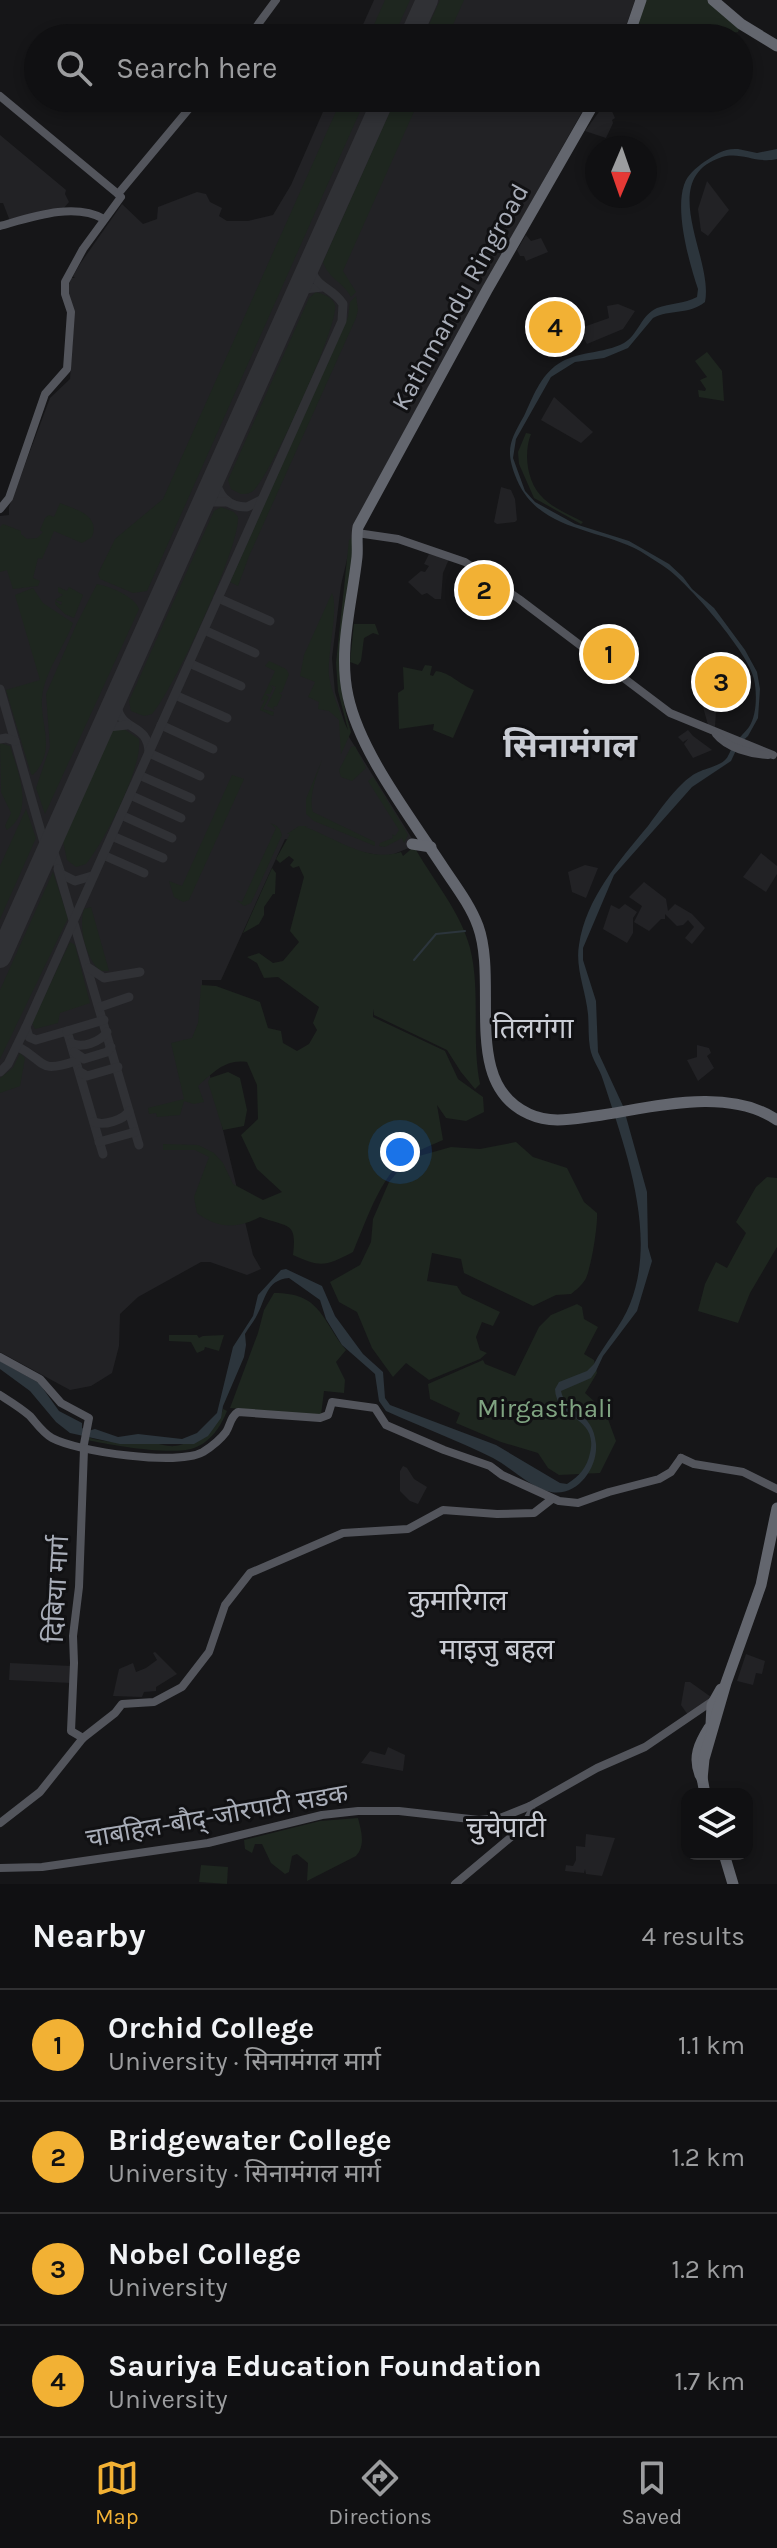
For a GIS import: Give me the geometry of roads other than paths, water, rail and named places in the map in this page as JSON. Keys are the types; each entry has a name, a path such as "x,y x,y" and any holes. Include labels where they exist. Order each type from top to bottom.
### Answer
{"highway":[{"path":"633,24 641,0"},
{"path":"713,0 741,24"},
{"path":"719,0 777,40"},
{"path":"753,31 777,46"},
{"name":"Kathmandu Ringroad","path":"589,112 487,290 362,531 344,656 347,693 365,745 465,901 481,937 492,1074 498,1088 519,1109 541,1119 563,1121 718,1101 754,1106 777,1120"},
{"path":"411,816 412,842 431,847"},
{"path":"704,1788 700,1756 713,1711 761,1585 777,1508"},
{"path":"726,1860 733,1884"}],"main road":[{"path":"258,24 276,0"},
{"path":"0,96 121,197 74,262 65,282 71,312 67,369 45,394 9,498 0,509"},
{"path":"118,194 186,112"},
{"path":"0,226 72,209 87,211 104,219"},
{"path":"362,531 398,539 465,562 670,713 724,738 775,756"},
{"name":"दिबिया मार्ग","path":"0,1357 40,1379 61,1403 89,1418 84,1447 79,1587 73,1636 71,1731 83,1738"},
{"path":"0,1395 23,1410 49,1436 84,1447 146,1456 191,1456 216,1442 227,1430 233,1414 320,1418 328,1415 332,1402 375,1408 386,1425 490,1466 552,1499 576,1504 659,1479 684,1460 743,1472 777,1488"},
{"path":"0,1823 40,1792 83,1738 122,1704 154,1702 176,1692 209,1652 225,1605 247,1575 343,1533 408,1529 443,1510 534,1513 552,1499"},
{"name":"चाबहिल-बौद्-जोरपाटी सडक","path":"0,1868 42,1867 208,1843 322,1815 358,1811 410,1812 479,1820 506,1816 713,1711"},
{"path":"455,1884 518,1831 529,1819 530,1806"},
{"path":"506,1816 518,1831"}],"waterway":[{"path":"414,960 436,934 465,931"}],"place":[{"name":"Sauriya Education Foundation","path":"555,327"},
{"name":"Bridgewater College","path":"484,590"},
{"name":"Orchid College","path":"609,654"},
{"name":"Nobel College","path":"721,682"}],"district":[{"name":"सिनामंगल","path":"570,746"},
{"name":"तिलगंगा","path":"533,1028"},
{"name":"कुमारिगल","path":"458,1600"},
{"name":"माइजु बहल","path":"497,1649"},
{"name":"चुचेपाटी","path":"506,1827"}],"park label":[{"name":"Mirgasthali","path":"545,1408"}]}
